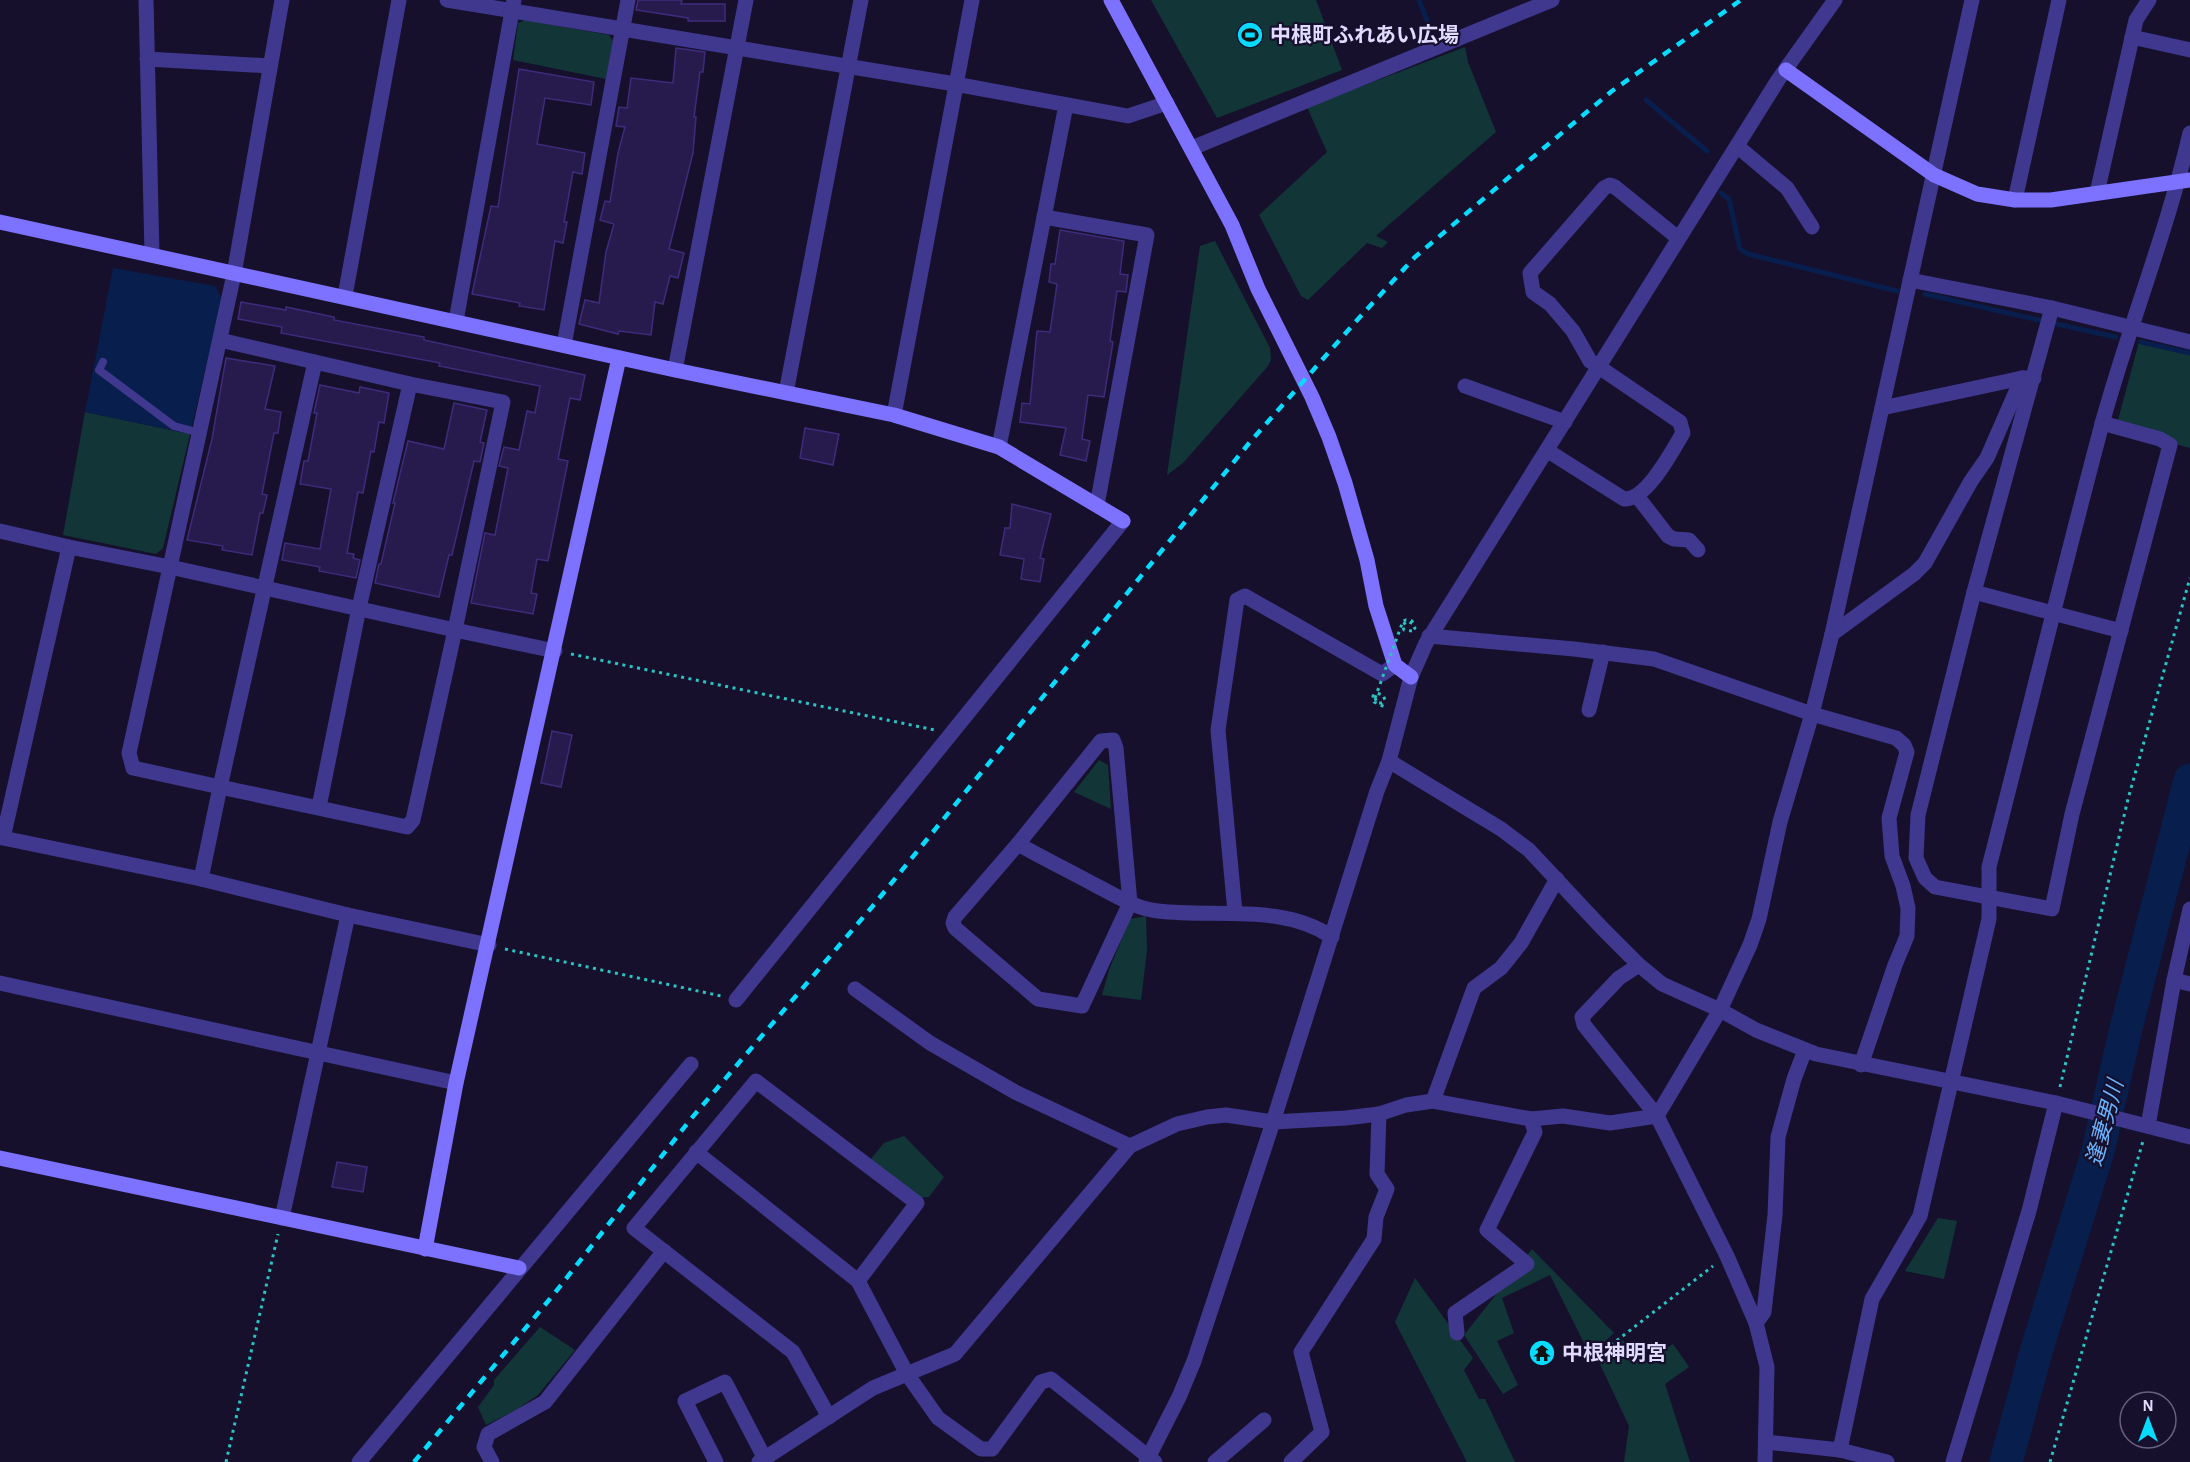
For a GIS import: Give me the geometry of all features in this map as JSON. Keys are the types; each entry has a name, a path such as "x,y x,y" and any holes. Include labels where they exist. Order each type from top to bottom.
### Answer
{"street":[{"path":"146,0 152,254"},
{"path":"220,340 410,384 503,402 414,820 407,827 133,768 129,753 234,274 282,0"},
{"path":"345,296 399,0"},
{"path":"447,0 513,5 623,29 955,84 1128,116 1167,104"},
{"path":"564,345 628,0"},
{"path":"675,370 746,0"},
{"path":"786,393 861,0"},
{"path":"894,415 972,0"},
{"path":"1111,0 1236,232 1258,289 1312,396 1345,483 1376,606 1395,665 1411,677"},
{"path":"1192,148 1552,0"},
{"path":"696,1152 858,1281 907,1374 938,1418 981,1449 992,1449 1041,1382 1051,1380 1150,1460 1194,1361 1273,1122 1377,791 1389,761 1411,677 1426,634 1548,451 1678,238 1786,70 1835,0"},
{"path":"1657,1116 1720,1010 1759,919 1780,822 1812,714 1832,634 1972,0"},
{"path":"2015,200 2059,0"},
{"path":"2097,193 2136,20 2149,0"},
{"path":"456,321 513,5"},
{"path":"2132,37 2190,50"},
{"path":"147,59 270,66"},
{"path":"1786,70 1934,175 1977,194 2015,200 2051,200 2184,181"},
{"path":"999,447 1066,105"},
{"path":"1840,1450 1872,1299 1920,1216 1989,919 1989,867 2102,423 2130,328 2184,181 2190,133"},
{"path":"1737,146 1787,188 1812,227"},
{"path":"1548,451 1624,499 1629,499 1637,496 1651,483 1683,433 1680,422 1590,361 1562,318 1550,304 1533,292 1530,273 1604,188 1610,185 1616,187 1678,238"},
{"path":"1044,217 1147,235 1097,505"},
{"path":"0,222 619,358 894,415 999,447 1123,521 736,1000"},
{"path":"1910,280 2052,308 2190,342"},
{"path":"2052,308 2028,378 1918,815 1916,858 1926,878 1935,887 2052,909 2072,814 2170,445 2160,439 2102,423"},
{"path":"425,1249 456,1083 489,945 619,358"},
{"path":"201,879 315,362"},
{"path":"1882,408 2028,378"},
{"path":"1832,634 1914,574 1925,563 1971,481 1987,458 2028,378"},
{"path":"319,807 359,608 410,384"},
{"path":"1465,386 1565,422"},
{"path":"1637,496 1668,536 1674,539 1689,540 1698,550"},
{"path":"0,531 555,651"},
{"path":"69,547 2,838 201,879 348,915 489,945"},
{"path":"1974,592 2121,631"},
{"path":"1235,912 1218,730 1237,600 1245,596 1382,674 1395,665"},
{"path":"1426,634 1654,659 1812,714 1896,738 1904,745 1907,752 1889,818 1892,856 1908,908 1907,936 1895,964 1861,1065"},
{"path":"1589,710 1603,652"},
{"path":"1113,740 1116,748 1131,903 1082,1006 1038,999 954,928 953,923 955,917 1018,844 1101,741 1113,740"},
{"path":"1389,761 1501,829 1529,850 1640,965 1662,984 1720,1010 1756,1030 1805,1050 1861,1065 2059,1104 2190,1137"},
{"path":"1018,844 1131,903 1157,911 1235,912 1296,921 1322,930 1332,937"},
{"path":"1433,1101 1474,988 1501,968 1521,943 1557,879"},
{"path":"2143,1125 2190,909"},
{"path":"282,1218 348,915"},
{"path":"1640,965 1620,978 1582,1017 1584,1025 1657,1116 1726,1256 1756,1323 1767,1367 1765,1462"},
{"path":"2174,980 2190,984"},
{"path":"0,983 456,1083"},
{"path":"855,988 930,1043 1015,1092 1131,1146"},
{"path":"1756,1323 1764,1312 1775,1215 1778,1137 1794,1079 1805,1050"},
{"path":"359,1462 691,1064"},
{"path":"829,1417 793,1353 634,1228 756,1081 917,1203 858,1281"},
{"path":"716,1462 685,1401 725,1382 762,1460 873,1388 954,1354 1131,1146 1178,1124 1226,1115 1273,1122 1346,1118 1379,1114 1406,1105 1433,1101 1531,1119 1563,1116 1610,1123 1657,1116"},
{"path":"1953,1462 2059,1104"},
{"path":"1291,1462 1322,1432 1301,1352 1374,1239 1376,1217 1387,1189 1377,1174 1379,1114"},
{"path":"1457,1334 1455,1313 1527,1264 1487,1230 1535,1132 1531,1119"},
{"path":"0,1158 519,1268"},
{"path":"492,1462 484,1447 488,1434 545,1402 664,1251"},
{"path":"1215,1462 1264,1420"},
{"path":"1766,1442 1840,1450 1887,1462"}],"lane":[{"path":"103,362 99,369 174,426 200,433"}],"path":[{"path":"2059,1104 2128,799 2190,578"},
{"path":"1389,708 1374,702 1373,696 1376,693 1383,695 1385,700 1377,703 1375,698 1399,632 1403,621 1406,620 1412,621 1414,625 1415,628 1408,632 1404,630 1402,625 1408,621 1410,622 1415,624 1426,634"},
{"path":"555,651 951,734"},
{"path":"489,945 736,1000"},
{"path":"2050,1462 2143,1125"},
{"path":"226,1462 282,1218"},
{"path":"1593,1359 1726,1256"}],"green space":[{"name":"中根町ふれあい広場","path":"1151,0 1316,0 1342,70 1217,118"},
{"path":"525,20 609,35 613,41 606,79 513,60 518,23"},
{"path":"1465,47 1468,62 1496,132 1376,236 1388,242 1382,248 1367,243 1308,300 1301,296 1259,215 1327,152 1307,107"},
{"path":"1215,241 1270,348 1271,360 1183,463 1167,475 1200,246"},
{"path":"2139,342 2190,355 2190,448 2124,430 2118,420"},
{"path":"85,412 190,434 163,548 156,554 63,535"},
{"path":"1099,760 1108,765 1111,809 1074,792"},
{"path":"1146,916 1147,950 1141,1000 1102,995 1109,970 1130,919"},
{"path":"904,1136 944,1177 929,1197 917,1198 870,1160 884,1143"},
{"path":"1938,1218 1957,1221 1944,1279 1905,1271"},
{"path":"1532,1249 1614,1333 1590,1355 1550,1275 1502,1298 1514,1333 1497,1341 1518,1385 1503,1394 1464,1335"},
{"path":"1415,1278 1473,1358 1464,1370 1479,1399 1485,1399 1515,1462 1467,1462 1395,1322"},
{"path":"540,1327 575,1350 538,1395 516,1410 486,1425 478,1407 494,1385 494,1380"},
{"path":"1622,1340 1645,1363 1673,1344 1689,1367 1665,1384 1690,1462 1624,1462 1629,1426 1599,1362"}],"water":[{"path":"113,268 215,286 222,299 190,434 85,412"}],"building":[{"path":"638,0 682,0 681,4 725,4 725,21 688,21 688,18 636,10"},
{"path":"676,48 705,52 694,117 696,117 693,153 669,249 684,253 678,278 670,276 663,304 655,302 651,335 619,331 618,334 579,324 585,300 599,303 606,252 614,224 600,220 605,201 610,202 625,127 616,126 619,107 627,108 631,78 673,83"},
{"path":"519,69 594,82 591,105 545,98 537,144 585,153 582,174 573,172 564,222 567,222 563,243 555,241 544,310 472,294 491,206 498,207"},
{"path":"1060,230 1124,241 1120,274 1128,275 1126,292 1117,291 1110,341 1113,342 1104,397 1088,395 1082,439 1090,441 1086,461 1060,455 1066,428 1020,422 1022,403 1030,404 1037,331 1050,332 1057,284 1049,282 1051,264 1055,264"},
{"path":"241,302 286,310 286,307 334,317 334,320 424,337 424,340 585,375 580,400 570,398 558,459 568,461 548,561 537,559 531,593 537,594 533,614 471,603 485,533 495,535 508,468 499,466 504,447 519,450 527,411 535,413 540,386 439,366 440,363 281,333 282,327 238,319"},
{"path":"226,358 275,366 265,409 281,412 278,433 274,433 262,494 267,495 263,513 260,513 252,555 222,550 223,546 187,540 212,439"},
{"path":"320,385 359,393 360,387 389,393 384,423 379,422 374,452 371,451 363,493 358,492 347,553 354,554 353,558 360,560 356,578 319,571 320,567 282,560 285,543 320,549 331,489 300,484 304,461 308,461"},
{"path":"454,403 487,410 480,442 484,443 480,462 474,461 452,555 449,555 439,597 375,583 408,441 444,449"},
{"path":"805,428 839,434 833,465 800,458"},
{"path":"1012,504 1051,514 1040,558 1044,559 1040,582 1021,579 1024,559 1000,555 1005,528 1010,528"},
{"path":"552,731 572,735 561,787 541,783"},
{"path":"337,1162 367,1167 363,1192 332,1187"}],"waterway":[{"path":"1419,0 1428,23"},
{"path":"1646,100 1707,151"},
{"path":"1721,193 1729,199 1740,249 1748,254 1897,291"},
{"path":"1925,294 2043,321"},
{"path":"2052,323 2116,337"},
{"path":"2141,342 2190,353"},
{"name":"逢妻男川","path":"2006,1462 2036,1352 2098,1151 2126,1028 2190,780"}],"railway":[{"path":"414,1462 554,1294 690,1120 872,907 1250,442 1359,318 1415,257 1612,91 1741,0"}],"place":[{"name":"中根町ふれあい広場","path":"1250,35"},
{"name":"中根神明宮","path":"1542,1353"}]}
